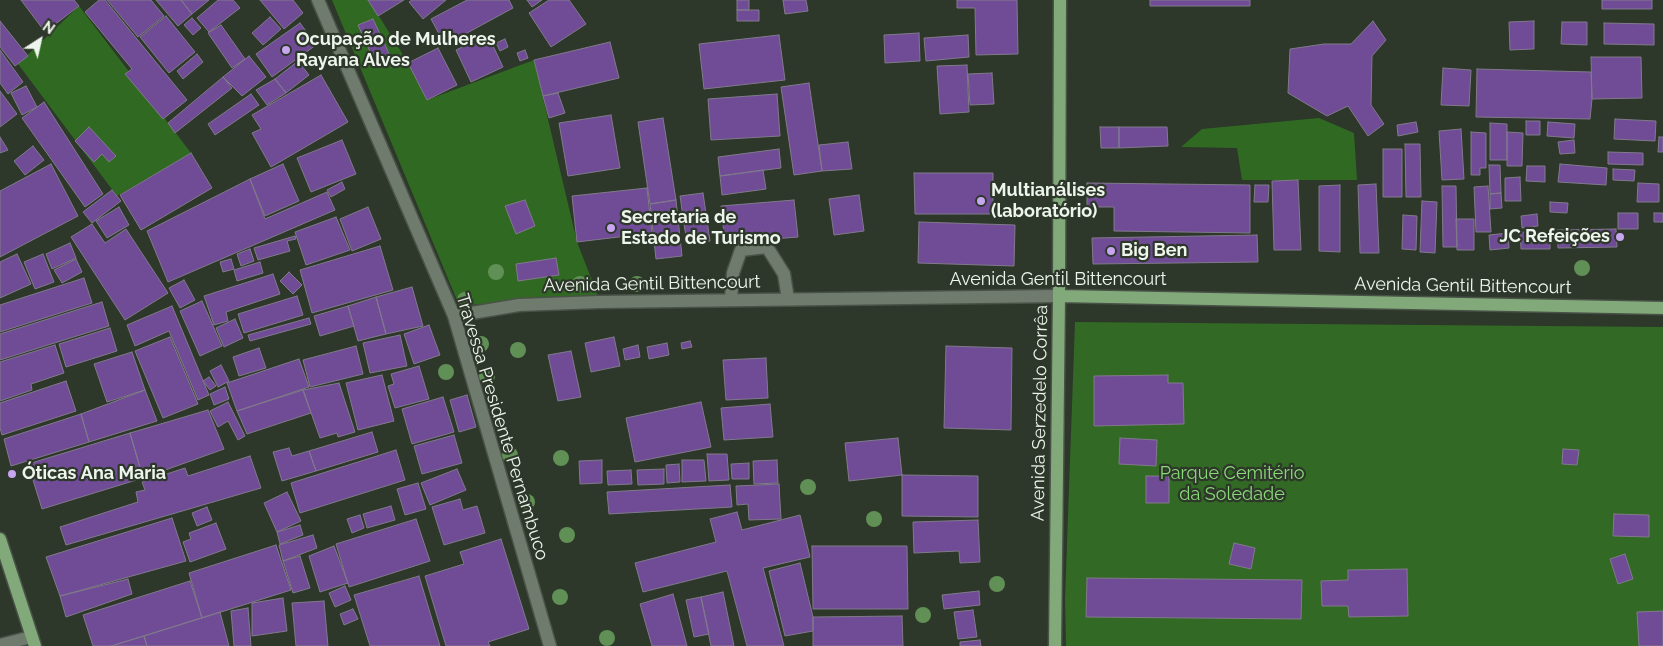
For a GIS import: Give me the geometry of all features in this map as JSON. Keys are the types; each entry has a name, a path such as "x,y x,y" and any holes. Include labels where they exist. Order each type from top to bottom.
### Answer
{"main road":[{"name":"Avenida Serzedelo Corrêa","path":"1055,646 1060,0"},
{"name":"Avenida Gentil Bittencourt","path":"1059,296 1663,308"},
{"path":"0,540 33,641"}],"street":[{"name":"Travessa Presidente Pernambuco","path":"318,0 454,316 550,646"},
{"path":"731,299 733,273 741,250 767,248 784,274 788,299"},
{"name":"Avenida Gentil Bittencourt","path":"454,316 519,305 731,299 1059,296"},
{"path":"0,645 33,641"}],"green space":[{"path":"332,0 369,0 408,63 427,100 534,60 577,242 600,301 459,305"},
{"path":"79,6 191,153 117,196 18,64"},
{"path":"1319,118 1354,133 1357,180 1242,180 1237,148 1181,147 1202,129"},
{"name":"Parque Cemitério da Soledade","path":"1075,322 1663,327 1663,646 1066,646 1065,599"}],"building":[{"path":"21,0 74,0 79,6 45,32"},
{"path":"99,0 105,0 187,100 163,119 125,74 132,69 85,12"},
{"path":"107,0 151,0 164,16 138,37"},
{"path":"156,0 181,0 192,14 178,26"},
{"path":"181,0 209,0 192,14"},
{"path":"218,0 233,0 240,8 209,32 197,18"},
{"path":"260,0 293,0 303,13 284,29"},
{"path":"368,0 404,0 378,16"},
{"path":"412,0 446,0 423,19 409,2"},
{"path":"467,0 509,0 513,8 445,45 431,19"},
{"path":"527,0 542,0 532,7"},
{"path":"549,0 569,0 586,24 551,47 529,13"},
{"path":"737,0 749,0 749,10 737,10"},
{"path":"783,0 806,0 808,11 785,14"},
{"path":"957,0 1017,0 1018,54 976,55 975,8 957,8"},
{"path":"1150,0 1250,0 1250,6 1150,6"},
{"path":"1602,0 1652,0 1652,9 1602,9"},
{"path":"737,10 759,10 759,21 737,21"},
{"path":"166,16 195,52 169,73 140,37"},
{"path":"270,17 281,29 263,45 252,33"},
{"path":"192,18 201,28 193,35 184,25"},
{"path":"373,19 392,60 377,67 358,25"},
{"path":"0,21 28,56 15,66 0,47"},
{"path":"1373,21 1386,40 1372,56 1371,105 1384,124 1368,136 1348,106 1327,116 1288,93 1290,49 1324,44 1351,44"},
{"path":"1534,21 1534,49 1510,50 1509,22"},
{"path":"1562,22 1587,22 1587,45 1561,44"},
{"name":"Ocupação de Mulheres Rayana Alves","path":"300,23 316,45 272,77 256,54"},
{"path":"1604,23 1654,24 1654,45 1604,44"},
{"path":"221,25 245,59 232,68 208,33"},
{"path":"919,33 920,61 885,63 884,35"},
{"path":"488,35 503,67 471,82 456,50"},
{"path":"779,35 785,80 704,89 699,44"},
{"path":"968,35 969,57 926,61 924,38"},
{"path":"505,39 508,47 500,51 496,43"},
{"path":"610,42 619,78 543,96 534,60"},
{"path":"438,48 457,85 427,100 408,63"},
{"path":"0,50 23,82 8,94 0,83"},
{"path":"525,50 528,58 520,61 517,53"},
{"path":"197,54 203,62 183,79 177,71"},
{"path":"249,56 266,77 242,96 223,77"},
{"path":"1591,57 1641,57 1642,98 1592,99"},
{"path":"298,61 309,75 286,93 275,79"},
{"path":"967,65 969,112 940,114 937,66"},
{"path":"1443,68 1471,70 1469,106 1441,105"},
{"path":"1477,69 1591,72 1592,99 1590,119 1476,117"},
{"path":"992,73 994,104 970,105 968,74"},
{"path":"321,75 348,122 271,167 252,133 261,129 252,115"},
{"path":"223,77 232,88 175,133 168,123"},
{"path":"275,79 286,93 267,105 256,90"},
{"path":"809,83 822,171 794,175 781,87"},
{"path":"26,86 37,107 22,115 11,93"},
{"path":"0,91 17,114 0,127"},
{"path":"558,93 565,113 549,118 543,96"},
{"path":"251,94 259,105 215,135 208,124"},
{"path":"777,94 780,136 711,140 708,99"},
{"path":"44,102 103,194 85,207 22,118"},
{"path":"611,115 620,168 568,176 559,123"},
{"path":"663,118 676,200 650,204 638,122"},
{"path":"1615,119 1656,121 1655,141 1614,139"},
{"path":"1526,121 1540,121 1540,135 1526,135"},
{"path":"1416,122 1418,132 1398,136 1397,125"},
{"path":"1548,122 1575,124 1574,138 1547,136"},
{"path":"1490,123 1507,124 1507,160 1490,160"},
{"path":"89,127 116,156 109,162 102,154 94,162 75,141"},
{"path":"1100,127 1119,127 1119,148 1101,148"},
{"path":"1119,127 1167,127 1168,146 1119,148"},
{"path":"1461,129 1464,179 1442,180 1439,131"},
{"path":"1471,132 1486,133 1486,168 1480,168 1480,175 1471,175"},
{"path":"1507,132 1523,133 1522,166 1507,166"},
{"path":"0,137 8,150 0,153"},
{"path":"1659,137 1663,137 1663,152 1658,152"},
{"path":"342,140 356,174 311,192 297,158"},
{"path":"1574,140 1575,153 1560,154 1558,142"},
{"path":"848,142 852,169 822,171 819,145"},
{"path":"1405,144 1420,144 1421,197 1406,197"},
{"path":"33,146 44,160 25,175 14,161"},
{"path":"779,149 781,168 720,176 718,157"},
{"path":"1383,149 1402,149 1402,197 1383,197"},
{"path":"1608,152 1643,153 1643,165 1608,164"},
{"path":"191,153 212,188 141,230 120,195"},
{"path":"51,164 78,216 0,257 0,191"},
{"path":"283,164 299,201 265,216 250,179"},
{"path":"1560,164 1607,168 1606,185 1558,182"},
{"path":"1489,165 1500,165 1501,193 1490,194"},
{"path":"1527,166 1545,166 1545,182 1526,181"},
{"path":"1613,169 1635,170 1634,181 1613,180"},
{"path":"763,170 766,189 722,195 720,176"},
{"path":"914,173 993,173 993,214 915,214"},
{"path":"1520,177 1521,201 1505,201 1505,178"},
{"path":"250,179 265,219 327,192 335,210 168,282 147,231"},
{"path":"1298,180 1301,250 1274,250 1272,181"},
{"path":"342,182 345,189 331,197 327,190"},
{"path":"1087,183 1250,185 1250,233 1114,231 1114,207 1087,207"},
{"path":"1638,183 1659,184 1659,202 1637,202"},
{"path":"1376,184 1379,253 1360,253 1358,185"},
{"path":"1255,185 1269,185 1268,202 1254,202"},
{"path":"1340,185 1340,252 1319,251 1319,186"},
{"path":"1442,186 1456,186 1457,247 1443,247"},
{"path":"1488,186 1491,232 1476,232 1474,187"},
{"path":"647,188 652,233 577,242 572,196"},
{"path":"112,190 121,201 92,223 83,212"},
{"path":"703,193 710,241 687,244 680,196"},
{"path":"1501,193 1502,208 1490,209 1490,194"},
{"path":"859,195 864,231 834,235 829,199"},
{"path":"525,200 535,226 516,234 505,206"},
{"path":"676,200 682,256 656,259 650,204"},
{"path":"794,200 798,237 725,243 721,206"},
{"path":"1422,201 1437,202 1435,253 1420,252"},
{"path":"1550,202 1568,203 1567,213 1550,212"},
{"path":"119,207 129,225 107,238 96,221"},
{"path":"368,207 381,239 352,251 340,219"},
{"path":"1618,213 1638,213 1638,229 1618,229"},
{"path":"1654,213 1663,213 1663,222 1654,222"},
{"path":"1537,214 1538,226 1522,228 1521,216"},
{"path":"1403,215 1417,216 1416,250 1402,249"},
{"path":"336,217 350,250 306,265 295,232"},
{"path":"1456,219 1474,219 1474,250 1457,250"},
{"path":"919,222 1015,225 1014,266 918,263"},
{"path":"92,224 105,243 126,229 168,293 125,320 71,237"},
{"path":"1616,229 1617,247 1558,248 1557,230"},
{"path":"1520,232 1550,233 1550,249 1521,249"},
{"path":"1508,233 1509,248 1490,250 1489,235"},
{"path":"1257,235 1258,262 1093,264 1092,238"},
{"path":"295,236 296,239 287,241 290,251 258,260 254,248"},
{"path":"70,243 76,258 52,269 46,254"},
{"path":"380,246 393,290 312,313 300,270"},
{"path":"250,249 254,261 241,266 237,254"},
{"path":"17,254 31,284 0,298 0,262"},
{"path":"43,254 54,282 35,289 24,262"},
{"path":"556,258 559,275 518,281 516,264"},
{"path":"76,259 82,272 62,283 54,270"},
{"path":"231,259 234,269 223,272 220,262"},
{"path":"260,262 263,273 237,281 234,270"},
{"path":"289,272 302,285 293,294 280,281"},
{"path":"273,274 280,294 226,312 228,321 214,325 204,296"},
{"path":"84,278 92,303 0,332 0,305"},
{"path":"184,280 195,300 180,308 169,288"},
{"path":"412,287 423,326 386,334 376,297"},
{"path":"297,296 303,315 244,333 238,314"},
{"path":"376,297 386,334 358,341 348,306"},
{"path":"202,301 222,346 200,356 180,311"},
{"path":"102,302 109,326 0,360 0,334"},
{"path":"172,306 209,395 198,400 169,331 135,346 127,325"},
{"path":"348,306 354,326 320,336 314,316"},
{"path":"309,318 311,324 250,341 248,335"},
{"path":"235,319 243,338 224,347 216,328"},
{"path":"429,325 440,355 414,364 404,334"},
{"path":"110,328 117,351 66,367 59,344"},
{"path":"400,335 407,366 370,373 363,343"},
{"path":"170,337 198,404 163,418 135,351"},
{"path":"614,337 620,366 591,372 585,343"},
{"path":"690,341 692,347 682,349 681,343"},
{"path":"667,343 669,355 649,359 647,347"},
{"path":"55,345 64,373 31,384 32,390 0,401 0,362"},
{"path":"638,345 640,357 625,360 623,349"},
{"path":"356,346 363,374 310,387 303,360"},
{"path":"946,346 1012,348 1011,430 944,428"},
{"path":"259,348 266,368 239,376 233,357"},
{"path":"571,351 581,397 558,401 548,355"},
{"path":"132,352 145,390 107,402 94,364"},
{"path":"766,358 768,398 726,400 723,360"},
{"path":"299,359 309,387 237,411 227,383"},
{"path":"221,365 229,381 218,387 210,371"},
{"path":"419,366 429,399 395,408 388,386 394,384 391,374"},
{"path":"382,375 394,421 358,430 346,383"},
{"path":"1168,375 1168,383 1183,383 1184,424 1094,426 1094,376"},
{"path":"209,377 216,386 210,390 203,381"},
{"path":"66,381 76,411 2,435 0,428 0,403"},
{"path":"339,383 355,432 338,437 337,433 320,438 303,390"},
{"path":"225,387 229,399 214,405 210,394"},
{"path":"145,390 157,421 89,442 81,414"},
{"path":"303,390 311,413 247,434 237,411"},
{"path":"467,395 476,427 459,432 450,400"},
{"path":"443,397 454,432 412,444 402,409"},
{"path":"228,402 245,436 238,440 228,421 218,427 210,411"},
{"path":"701,402 711,447 635,462 626,418"},
{"path":"770,404 773,437 724,440 721,408"},
{"path":"208,410 224,449 143,478 130,433"},
{"path":"81,414 89,442 11,466 4,439"},
{"path":"372,432 378,452 316,471 309,451"},
{"path":"130,433 143,478 42,509 28,464"},
{"path":"454,435 462,463 422,474 414,446"},
{"path":"898,438 902,475 849,481 845,443"},
{"path":"1120,438 1157,440 1156,466 1119,464"},
{"path":"289,448 292,456 309,451 316,471 282,481 273,452"},
{"path":"1563,449 1579,450 1577,465 1562,464"},
{"path":"396,450 405,480 300,513 291,483"},
{"path":"707,454 727,454 729,480 709,481"},
{"path":"250,456 261,488 66,545 60,527 138,502 136,492 145,490 142,482 185,468 188,476"},
{"path":"602,460 602,483 580,484 579,461"},
{"path":"682,460 704,460 706,481 682,482"},
{"path":"777,460 778,483 754,484 753,461"},
{"path":"749,463 749,479 732,479 731,464"},
{"path":"679,464 680,482 667,483 666,465"},
{"path":"457,469 466,490 430,505 421,483"},
{"path":"664,469 664,484 638,485 637,470"},
{"path":"631,470 632,484 608,485 607,471"},
{"path":"902,475 978,476 978,517 902,516"},
{"path":"1146,476 1169,476 1169,503 1146,503"},
{"path":"418,483 426,509 405,515 397,489"},
{"path":"779,484 781,519 749,520 748,504 737,505 736,486"},
{"path":"730,485 732,507 609,514 607,492"},
{"path":"287,492 301,521 277,532 264,503"},
{"path":"460,499 463,510 477,506 485,533 444,545 432,507"},
{"path":"391,506 395,520 367,528 363,514"},
{"path":"207,507 212,520 197,526 192,513"},
{"path":"737,512 742,530 800,515 810,557 763,568 784,646 747,646 727,571 643,592 635,563 716,542 710,519"},
{"path":"1614,514 1649,515 1649,537 1613,536"},
{"path":"360,515 364,528 352,533 347,519"},
{"path":"172,518 186,561 60,596 46,557"},
{"path":"416,519 430,561 349,587 336,544"},
{"path":"978,520 980,562 960,563 959,551 914,553 913,522"},
{"path":"216,523 226,549 190,562 183,542 191,539 189,533"},
{"path":"300,525 303,535 280,544 277,532"},
{"path":"313,535 317,548 283,561 279,545"},
{"path":"501,539 529,629 488,642 490,646 446,646 425,576 464,564 460,552"},
{"path":"1234,543 1255,548 1251,569 1229,564"},
{"path":"276,545 291,590 202,618 189,573"},
{"path":"334,546 348,583 320,592 309,556"},
{"path":"812,546 907,546 908,609 813,609"},
{"path":"1625,554 1633,579 1618,584 1610,559"},
{"path":"300,556 310,588 293,593 283,561"},
{"path":"800,563 813,617 813,631 785,636 769,571"},
{"path":"1407,569 1408,616 1349,617 1348,606 1322,606 1321,581 1348,580 1348,570"},
{"path":"419,576 440,646 370,646 354,595"},
{"path":"1087,578 1302,580 1301,619 1086,617"},
{"path":"128,579 132,594 66,617 60,596"},
{"path":"190,581 202,618 111,646 93,646 83,615"},
{"path":"345,586 351,600 335,607 329,593"},
{"path":"979,591 980,605 944,609 942,595"},
{"path":"723,592 734,646 711,646 701,597"},
{"path":"673,594 687,646 652,646 640,604"},
{"path":"701,597 709,634 694,637 686,600"},
{"path":"283,598 287,631 252,636 252,603"},
{"path":"324,601 328,646 296,646 292,603"},
{"path":"248,608 251,646 234,646 231,611"},
{"path":"353,609 358,619 344,625 340,614"},
{"path":"973,610 977,637 958,639 954,612"},
{"path":"1663,611 1663,646 1639,646 1637,612"},
{"path":"220,612 229,646 147,646 144,636"},
{"path":"902,616 903,646 813,646 813,617"},
{"path":"144,636 147,646 111,646"},
{"path":"980,640 981,646 960,646 960,642"}],"place":[{"name":"Ocupação de Mulheres Rayana Alves","path":"286,50"},
{"name":"Multianálises (laboratório)","path":"981,201"},
{"name":"Secretaria de Estado de Turismo","path":"611,228"},
{"name":"JC Refeições","path":"1620,237"},
{"name":"Big Ben","path":"1111,251"},
{"name":"Óticas Ana Maria","path":"12,474"}]}
